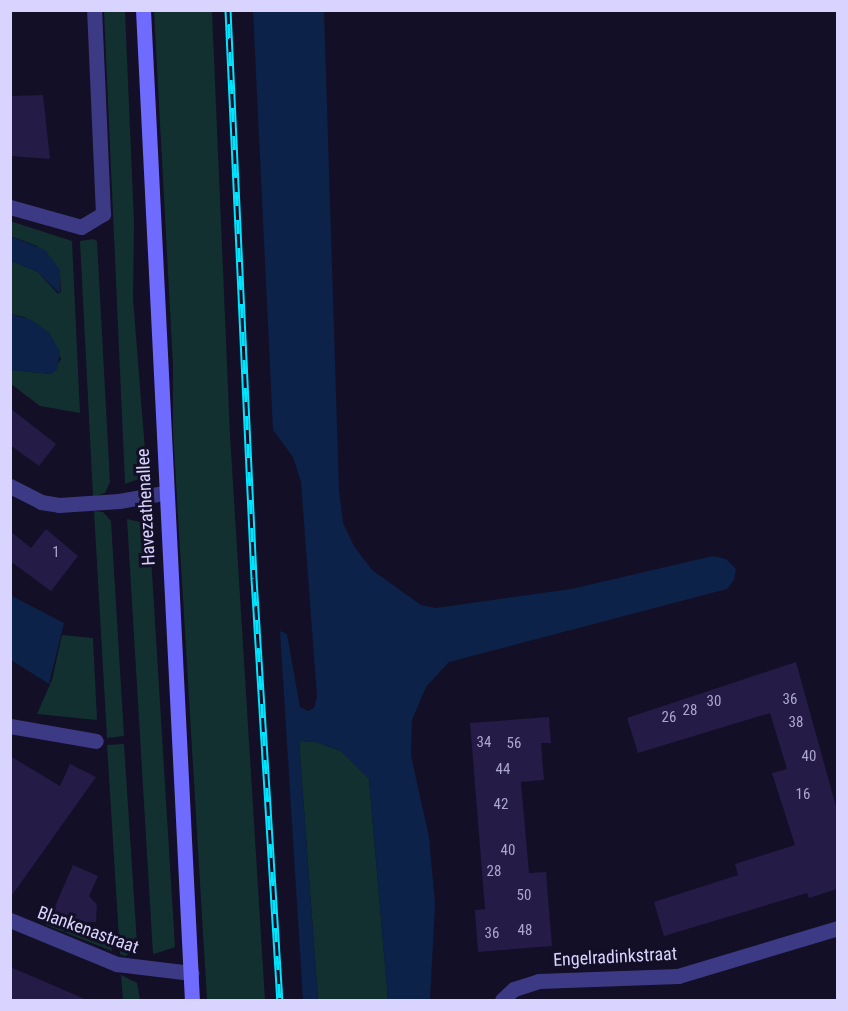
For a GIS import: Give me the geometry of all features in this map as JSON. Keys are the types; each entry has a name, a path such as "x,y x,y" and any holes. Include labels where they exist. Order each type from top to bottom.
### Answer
{"main road":[{"name":"Havezathenallee","path":"143,10 164,493 192,1000"}],"street":[{"path":"10,207 81,227 103,214 94,10"},
{"path":"10,486 42,502 59,505 119,501 164,493"},
{"path":"10,726 96,741"},
{"name":"Blankenastraat","path":"10,920 117,964 190,973"},
{"name":"Engelradinkstraat","path":"502,1000 514,989 538,981 678,976 837,928"}],"green space":[{"path":"104,11 125,11 134,223 133,298 147,476 125,484"},
{"path":"154,11 212,11 230,435 265,1000 207,1000 173,431 173,366"},
{"path":"10,221 72,241 80,413 40,406 11,384 11,370 51,374 61,359 49,333 24,317 11,314 11,261 38,272 58,294 61,292 60,273 37,246 11,236"},
{"path":"93,239 97,241 110,482 105,493 93,497 80,241"},
{"path":"94,511 103,512 111,521 124,736 107,738"},
{"path":"127,519 149,524 175,947 153,954"},
{"path":"62,635 93,638 97,720 37,714 52,680"},
{"path":"299,741 316,742 341,751 369,779 388,1000 318,1000"},
{"path":"124,744 137,943 134,951 125,956 120,954 107,745"},
{"path":"50,917 111,942 112,951 46,925"},
{"path":"121,975 137,983 140,1000 123,1000"}],"water":[{"path":"253,11 324,11 339,490 343,523 354,546 372,570 421,605 436,608 571,589 713,556 726,559 736,569 734,580 727,589 449,662 426,687 412,720 411,756 429,837 435,904 430,1000 388,1000 369,779 341,751 316,742 299,741 318,1000 303,1000 280,631 287,634 300,707 308,711 314,708 317,697 301,482 293,457 273,430"},
{"path":"10,236 45,250 60,270 60,294 38,272 11,261"},
{"path":"11,314 32,320 49,333 60,351 57,370 51,374 11,370"},
{"path":"10,595 64,623 49,684 11,660"}],"building":[{"path":"43,95 50,159 10,156 12,96"},
{"path":"10,408 56,444 39,466 10,445"},
{"path":"46,529 78,556 51,591 10,561 10,531 31,548"},
{"path":"796,662 837,810 837,889 809,898 807,893 664,936 654,902 738,875 735,864 795,845 772,773 787,769 770,713 638,753 627,718"},
{"path":"549,717 551,743 541,743 544,780 521,782 529,873 546,872 552,946 478,952 475,910 485,909 470,723"},
{"path":"10,756 60,786 70,764 96,777 10,898"},
{"path":"73,865 98,876 89,896 97,905 96,922 79,922 53,911"},
{"path":"10,967 34,977 87,1000 10,1000"}],"railway":[{"path":"228,10 254,578 280,1000"}]}
